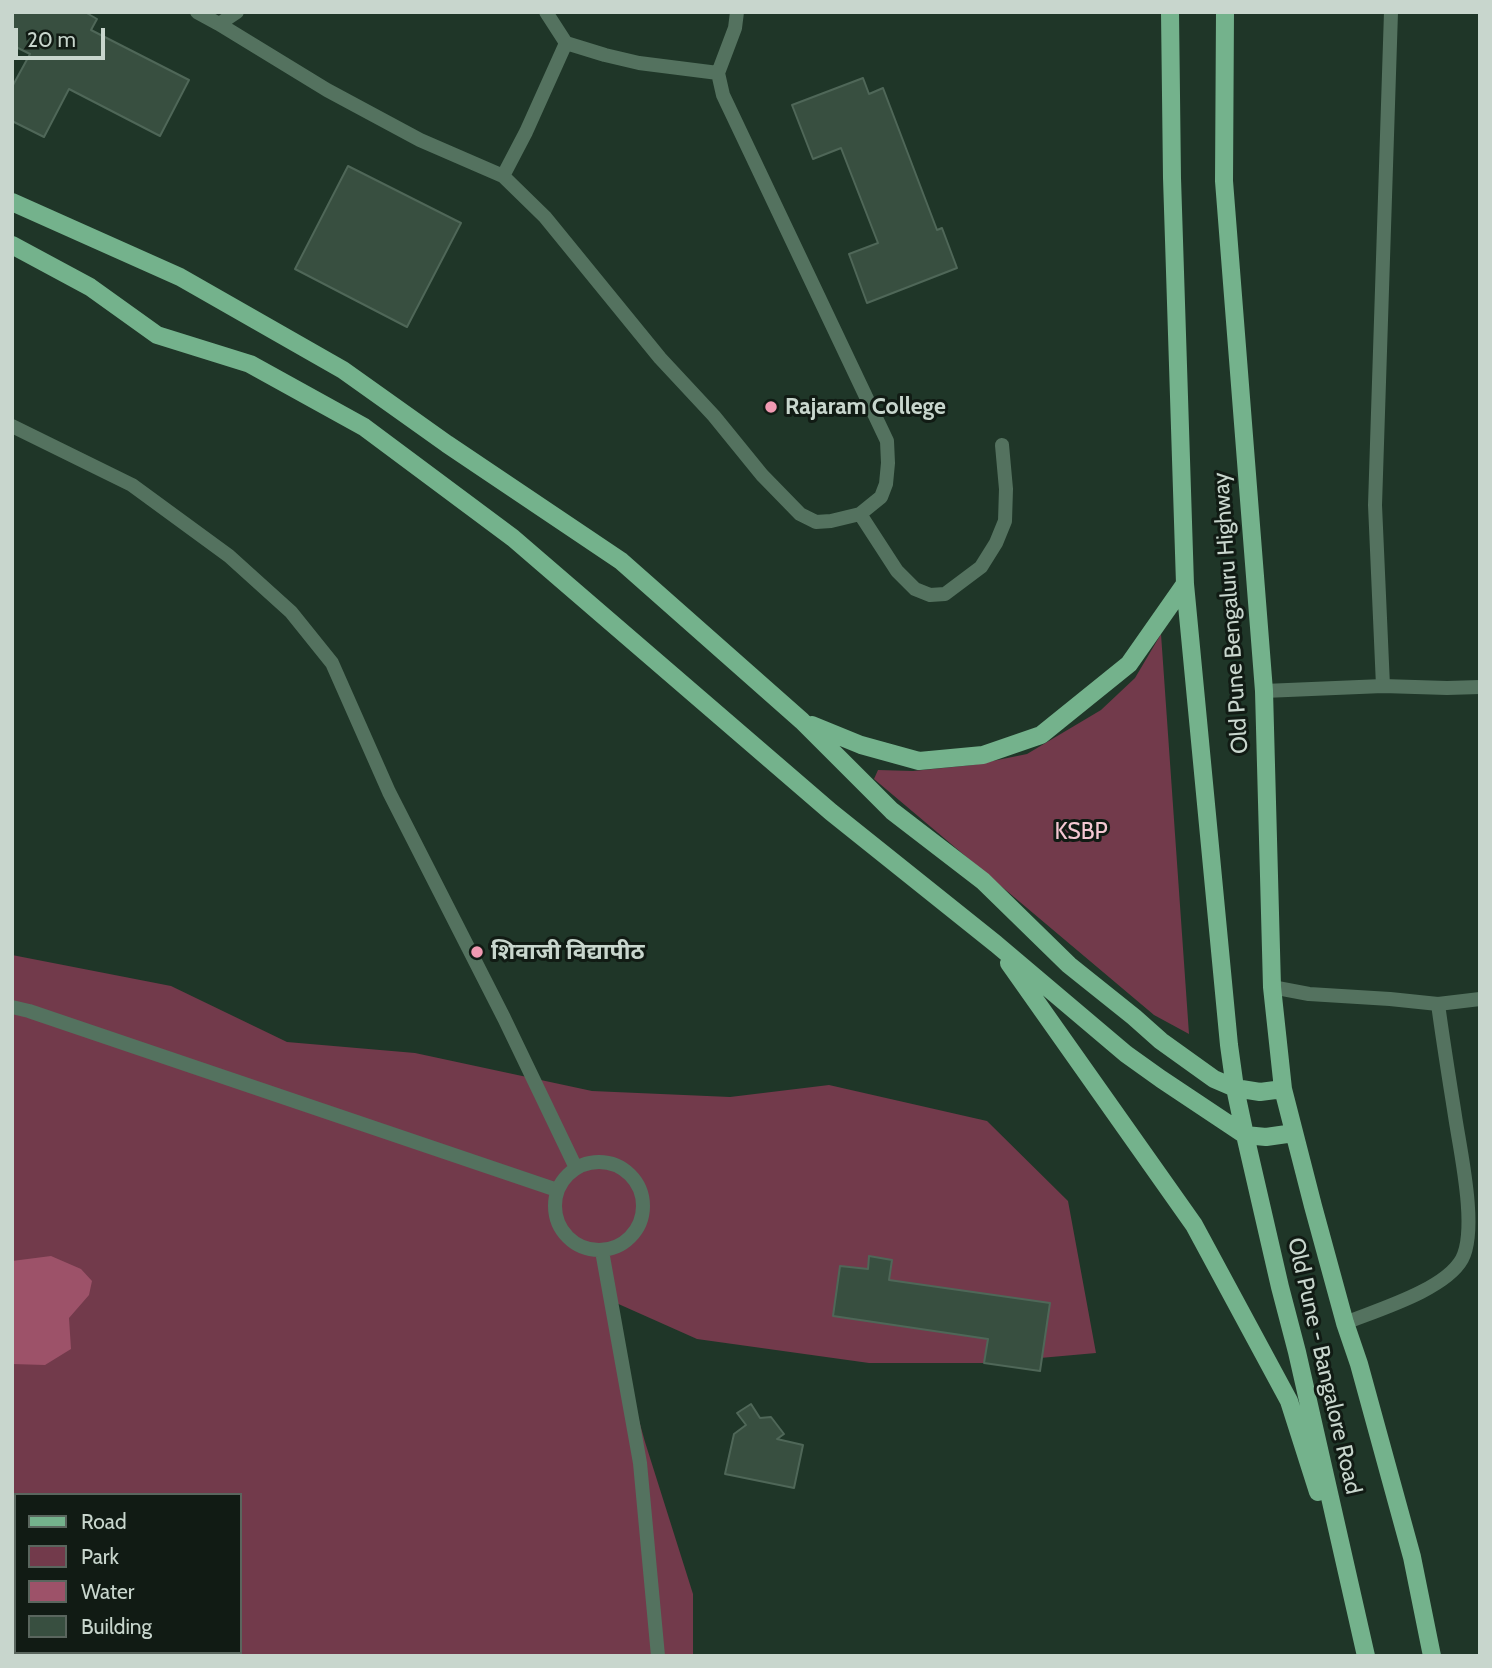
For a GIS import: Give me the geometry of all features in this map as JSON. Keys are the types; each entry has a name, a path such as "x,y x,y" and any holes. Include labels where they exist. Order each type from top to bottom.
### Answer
{"main road":[{"name":"Old Pune Bengaluru Highway","path":"1170,12 1185,584 1235,1088"},
{"name":"Old Pune Bengaluru Highway","path":"1225,12 1224,181 1264,691 1272,987 1283,1089 1313,1206"},
{"path":"12,202 180,277 343,370 621,561 802,721 892,811 983,881 1069,965 1161,1041 1214,1079 1235,1088 1260,1092 1283,1089"},
{"path":"12,245 90,287 157,335 250,364 364,427 513,538 831,812 996,944 1126,1054 1245,1135 1266,1137 1294,1133"},
{"path":"802,721 861,745 919,761 983,755 1041,735 1129,664 1185,584"},
{"path":"996,944 1194,1225 1289,1401 1358,1619"},
{"name":"Old Pune - Bangalore Road","path":"1235,1088 1366,1656"},
{"name":"Old Pune - Bangalore Road","path":"1313,1206 1412,1557 1432,1656"}],"street":[{"path":"197,12 327,90 420,140 503,176 545,217 660,358 714,416 762,475 800,514 816,522 831,521 860,514 881,497 886,484 887,441 723,94 718,73 735,28 737,12"},
{"path":"219,24 237,12"},
{"path":"546,12 566,43 639,63 718,73"},
{"path":"1383,687 1375,505 1391,12"},
{"path":"503,176 566,43"},
{"path":"12,426 132,485 229,556 291,612 332,663 389,792 504,1018 576,1168"},
{"path":"860,514 898,571 915,589 930,595 945,594 981,567 996,543 1005,521 1006,489 1002,445"},
{"path":"1264,691 1480,687"},
{"path":"1272,987 1309,994 1438,1004 1480,999"},
{"path":"1345,1323 1419,1293 1445,1278 1473,1242 1438,1004"},
{"path":"12,1007 557,1190"},
{"path":"591,1162 605,1162 619,1167 635,1181 643,1200 643,1215 638,1228 617,1247 602,1251 587,1249 574,1243 563,1233 556,1220 554,1205 557,1190 565,1177 576,1168 591,1162"},
{"path":"602,1251 640,1463 659,1656"}],"green space":[{"name":"KSBP","path":"1161,634 1189,1034 1154,1015 874,779 878,770 913,771 973,765 1027,754 1101,710 1135,678"},
{"path":"12,955 171,986 287,1042 415,1053 592,1091 730,1097 829,1085 987,1121 1068,1201 1096,1353 984,1363 869,1363 697,1339 605,1298 645,1442 693,1594 693,1656 12,1656"}],"water":[{"path":"51,1256 81,1269 92,1281 89,1295 69,1318 71,1349 45,1365 12,1364 12,1261"}],"building":[{"path":"12,12 85,12 97,19 91,30 189,80 160,136 69,89 44,137 12,121 12,87 30,54 12,45"},
{"path":"863,78 869,94 883,88 937,230 942,228 957,268 867,303 849,254 878,243 841,148 813,159 792,105"},
{"path":"348,166 461,223 407,327 295,269"},
{"path":"869,1256 892,1260 889,1280 1050,1303 1040,1371 984,1363 988,1339 833,1316 840,1266 868,1269"},
{"path":"751,1404 760,1418 771,1417 784,1434 777,1439 803,1445 794,1488 725,1474 734,1434 746,1425 737,1413"}],"place":[{"name":"Rajaram College","path":"771,407"},
{"name":"शिवाजी विद्यापीठ","path":"477,952"}]}
